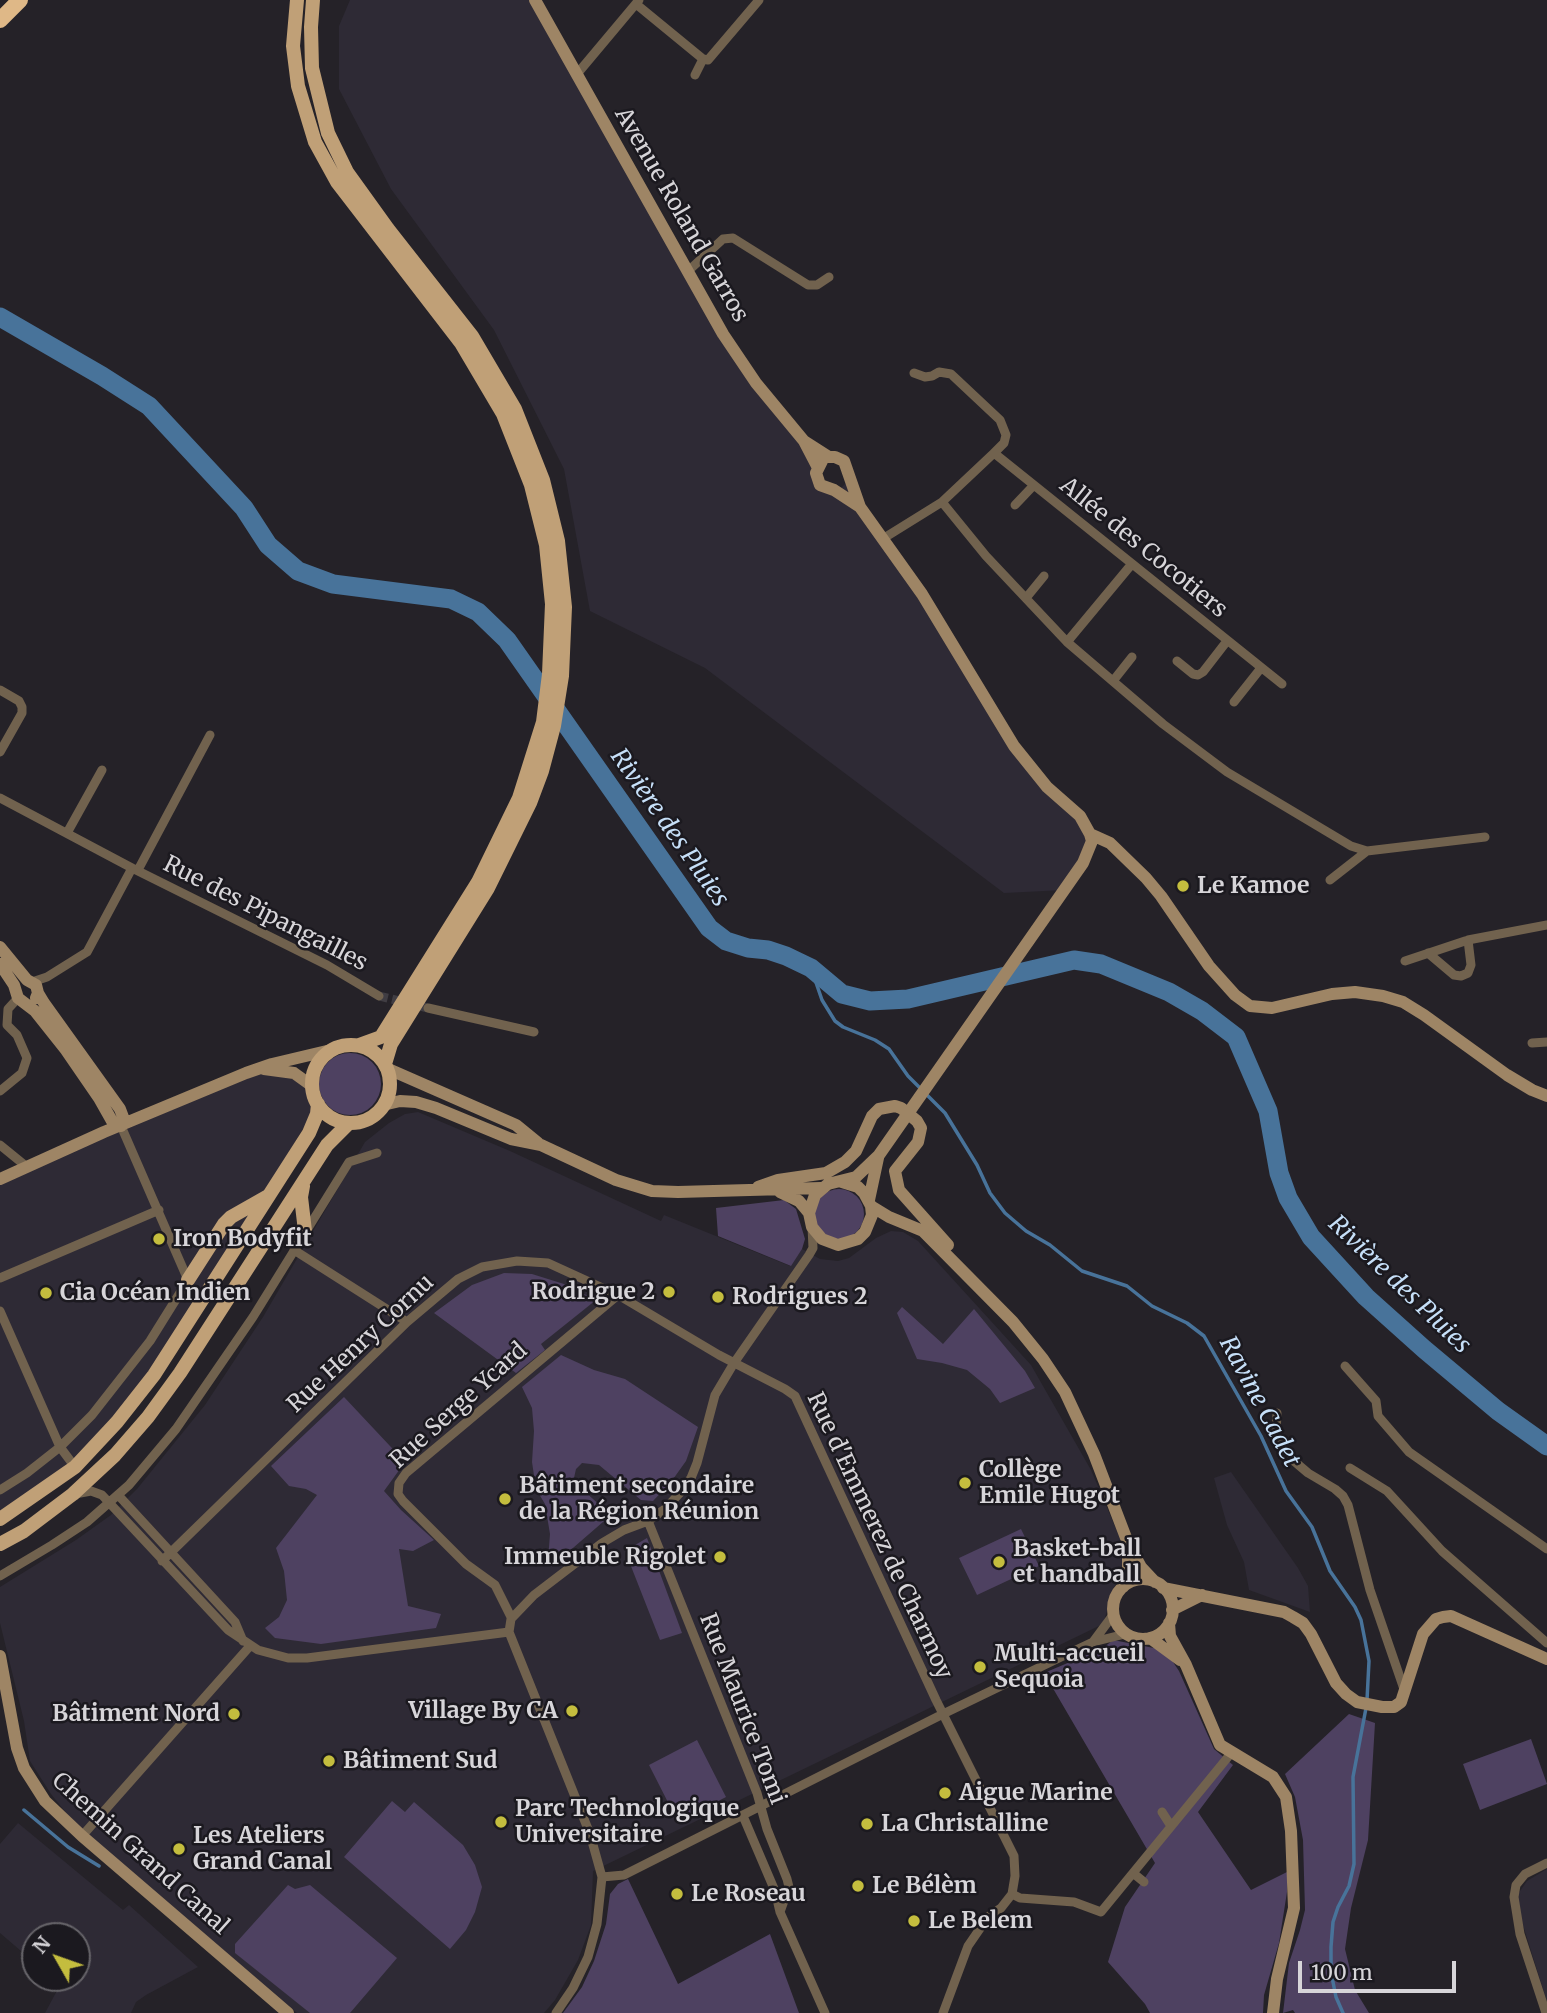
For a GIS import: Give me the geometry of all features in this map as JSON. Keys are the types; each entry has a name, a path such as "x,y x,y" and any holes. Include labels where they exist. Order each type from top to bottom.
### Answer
{"highway":[{"path":"0,20 18,3"}],"main road":[{"name":"Avenue Roland Garros","path":"535,0 723,334 756,383 804,441 817,466 820,485 834,490 860,507"},
{"path":"296,6 293,46 298,86 315,142 337,182 461,343 503,414 552,543"},
{"path":"0,1544 24,1531 73,1494 131,1436 180,1374 327,1145 348,1124 370,1117 383,1105 389,1090 390,1080 386,1066 391,1044 483,885 519,798 543,722 552,638 552,543 543,480 515,409 472,336 347,172 325,121 312,68 312,7"},
{"name":"Avenue Roland Garros","path":"804,441 829,457 844,461 860,507 922,594 1014,746 1047,787 1080,816 1090,834 1105,839 1146,878 1161,895 1215,973 1235,995 1250,1006 1272,1008 1332,994 1355,992 1403,1002 1507,1075 1547,1096"},
{"path":"817,466 829,457"},
{"path":"834,490 846,483 849,477"},
{"path":"842,1182 856,1177 879,1155 1087,857 1090,834"},
{"path":"1087,857 1102,850 1123,857"},
{"path":"0,1179 272,1064 347,1045 359,1045 381,1037 483,885"},
{"path":"0,947 34,986 120,1109 123,1117 121,1126"},
{"path":"0,964 20,997 66,1050 112,1121 121,1126"},
{"path":"20,997 20,984 34,986"},
{"path":"20,997 36,998 34,986"},
{"path":"359,1045 386,1066 516,1125 541,1146"},
{"path":"0,1519 75,1467 117,1422 155,1375 309,1133 318,1104 312,1086 313,1072 320,1059 331,1050"},
{"path":"259,1069 294,1073 312,1086"},
{"path":"383,1105 400,1101 436,1108 511,1139 541,1146 616,1180 652,1191 821,1188 842,1182 858,1187 870,1203 889,1217 923,1231 972,1279 1021,1331 1065,1392 1111,1494 1128,1543 1141,1566 1170,1598 1170,1636 1186,1665 1220,1745 1273,1777 1286,1797 1295,1878 1294,1908 1277,1979 1273,2013"},
{"path":"318,1104 333,1118 348,1124"},
{"path":"754,1189 778,1180 826,1173 836,1168 856,1151 872,1116 879,1109 889,1106 901,1108 917,1121 921,1128 918,1142 895,1171 899,1190 964,1262 972,1279"},
{"path":"821,1188 815,1195 809,1213 812,1227 828,1242 848,1244 865,1232 870,1223 870,1203 879,1155"},
{"path":"305,1178 301,1197 305,1231"},
{"path":"774,1190 792,1196 809,1213"},
{"path":"188,1280 224,1224 272,1193"},
{"path":"870,1223 889,1217"},
{"path":"1128,1543 1128,1570 1123,1587 1113,1604 1113,1615 1125,1634 1137,1639 1150,1638 1164,1630 1170,1617 1202,1595"},
{"path":"1123,1587 1144,1579 1159,1585 1284,1612 1303,1623 1336,1683 1346,1694 1357,1702 1382,1707 1394,1707 1401,1702 1423,1634 1436,1619 1451,1616 1547,1659"},
{"path":"1150,1638 1186,1665"},
{"name":"Chemin Grand Canal","path":"0,1656 23,1768 45,1801 288,2013"}],"street":[{"path":"577,74 637,2 703,59 708,60 759,0"},
{"path":"695,75 703,59"},
{"path":"687,272 723,239 733,238 808,285 817,285 829,277"},
{"path":"884,538 942,502 1004,443 1006,435 1000,420 951,374 939,372 925,377 914,373"},
{"name":"Allée des Cocotiers","path":"994,453 1282,684"},
{"name":"Allée des Cocotiers","path":"1015,505 1034,485"},
{"path":"942,502 986,556 1068,642 1163,724 1227,772 1351,846 1367,851 1485,836"},
{"path":"1068,642 1131,565"},
{"path":"1026,598 1044,576"},
{"name":"Allée des Cocotiers","path":"1177,661 1198,675 1227,641"},
{"path":"1113,681 1132,657"},
{"path":"1234,702 1261,668"},
{"path":"0,690 19,701 22,707 22,713 0,752"},
{"path":"34,986 87,952 210,734"},
{"path":"67,833 102,770"},
{"name":"Rue des Pipangailles","path":"0,798 235,921 327,965 379,996"},
{"path":"1330,880 1367,851"},
{"path":"1405,961 1468,940 1547,925"},
{"path":"1428,953 1454,975 1461,976 1468,973 1471,965 1468,940"},
{"path":"0,1091 22,1073 27,1058 17,1035 7,1025 8,1009 20,997"},
{"path":"428,1008 534,1031"},
{"path":"1532,1043 1547,1042"},
{"path":"0,1490 60,1447 92,1415 131,1367 188,1280 121,1126"},
{"path":"0,1145 27,1167"},
{"path":"0,1576 52,1545 119,1496 176,1429 253,1317 349,1162 377,1153"},
{"path":"0,1278 159,1210"},
{"path":"812,1227 813,1248"},
{"path":"556,2013 573,1988 588,1957 597,1924 602,1877 590,1834 509,1632 511,1617 534,1595 602,1543 624,1530 649,1521 666,1509 691,1478 715,1395 734,1363 813,1248 828,1242"},
{"path":"294,1250 407,1322"},
{"name":"Rue Henry Cornu","path":"162,1561 407,1322 458,1279 482,1267 517,1261 548,1263 618,1295 734,1363"},
{"name":"Rue Serge Ycard","path":"511,1617 495,1585 466,1564 415,1513 398,1494 399,1483 406,1473 618,1295"},
{"path":"0,1311 60,1447 75,1467"},
{"name":"Rue d'Emmerez de Charmoy","path":"734,1363 794,1396 943,1714 1014,1856 1016,1867 1012,1894"},
{"path":"1345,1366 1376,1401 1378,1416 1409,1452 1547,1549"},
{"path":"1277,1413 1276,1433 1288,1456 1308,1473 1335,1489 1348,1505 1370,1590 1405,1693"},
{"path":"1350,1468 1387,1491 1437,1545 1547,1643"},
{"path":"73,1494 91,1491 102,1495 228,1630 246,1643 278,1656 307,1658 509,1632"},
{"path":"119,1496 235,1622 246,1643"},
{"name":"Rue Maurice Tomi","path":"649,1521 757,1793 789,1887 780,1913"},
{"path":"1093,1642 1113,1615"},
{"path":"602,1877 624,1875 943,1714 1093,1642 1125,1634"},
{"path":"82,1836 246,1643"},
{"path":"943,2013 968,1946 988,1917 1001,1908 1012,1894 1020,1898 1074,1902 1101,1912 1171,1826 1215,1780 1229,1752"},
{"path":"1162,1812 1171,1826"},
{"name":"Rue Maurice Tomi","path":"743,1816 775,1891 780,1913 825,2013"},
{"path":"1546,2013 1520,1934 1514,1897 1516,1885 1525,1874 1547,1863"},
{"path":"1133,1873 1144,1882"}],"shaded area":[{"path":"350,0 535,0 723,334 804,441 817,479 841,488 846,483 1004,731 1090,834 1064,890 1004,893 705,668 590,611 564,469 494,330 391,189 339,89 339,26"},
{"path":"350,1053 362,1055 372,1062 379,1072 379,1096 372,1106 362,1113 350,1115 338,1113 328,1106 321,1096 319,1084 321,1072 328,1062 338,1055"},
{"path":"278,1070 312,1086 318,1104 154,1375 75,1467 0,1519 0,1179 246,1073"},
{"path":"418,1112 661,1221 664,1215 790,1266 802,1249 820,1259 838,1261 849,1258 876,1238 891,1231 903,1232 918,1241 1031,1365 1091,1470 1125,1550 1122,1578 1114,1587 1103,1624 593,1871 591,1925 578,1960 555,2000 544,2013 297,2013 74,1823 51,1794 30,1761 24,1721 0,1623 0,1587 111,1515 137,1489 205,1405 263,1317 365,1142 389,1123 405,1114"},
{"path":"839,1189 857,1196 864,1214 857,1232 839,1239 821,1232 814,1214 821,1196"},
{"path":"784,1200 796,1209 805,1239 791,1266 718,1236 716,1208"},
{"path":"504,1273 532,1274 564,1284 596,1300 541,1344 545,1350 516,1373 434,1313 472,1285"},
{"path":"902,1307 943,1344 974,1309 1025,1371 1035,1388 1000,1403 990,1389 967,1370 917,1359 897,1313"},
{"path":"561,1355 594,1370 625,1379 698,1427 686,1461 653,1501 641,1500 599,1465 582,1463 576,1469 574,1478 584,1491 611,1515 551,1567 548,1560 550,1534 545,1504 536,1489 532,1462 532,1408 522,1387"},
{"path":"344,1397 405,1462 384,1491 434,1540 413,1551 399,1549 408,1606 441,1614 436,1628 321,1644 275,1638 265,1628 279,1617 287,1600 284,1571 276,1548 317,1495 306,1489 289,1486 271,1466"},
{"path":"1231,1472 1298,1568 1308,1586 1310,1612 1249,1590 1244,1562 1227,1525 1214,1478"},
{"name":"Basket-ball et handball","path":"1021,1529 1039,1566 977,1595 959,1558"},
{"path":"647,1538 682,1633 660,1640 625,1551"},
{"path":"1113,1640 1167,1653 1179,1671 1214,1749 1233,1765 1198,1812 1251,1890 1287,1872 1287,1892 1279,1943 1264,1995 1263,2013 1150,2013 1108,1962 1125,1907 1155,1863 1044,1673 1103,1648"},
{"path":"1349,1714 1375,1723 1368,1840 1351,1908 1345,1949 1355,1990 1369,2013 1295,2013 1293,2010 1283,2013 1289,1963 1305,1910 1303,1840 1295,1797 1285,1774"},
{"path":"1531,1739 1547,1784 1480,1810 1463,1764"},
{"path":"697,1740 726,1797 678,1822 649,1765"},
{"path":"392,1801 405,1812 414,1802 463,1845 475,1865 482,1887 475,1912 466,1930 450,1949 344,1857"},
{"path":"18,1823 123,1910 129,1905 198,1967 146,1995 136,2002 131,2013 45,2013 56,1992 91,1992 91,1922 21,1922 21,1951 0,1933 0,1844"},
{"path":"1547,1869 1547,2002 1518,1909 1518,1894 1527,1881"},
{"path":"628,1879 678,1984 770,1934 799,2013 563,2013 582,1987 594,1961 606,1924 610,1894 618,1884"},
{"path":"288,1885 295,1889 310,1885 397,1958 350,2013 310,2013 235,1953 235,1944"}],"waterway":[{"name":"Rivière des Pluies","path":"0,317 149,406 244,508 268,545 298,571 333,584 451,599 478,612 507,640 709,928 726,941 786,956 811,968 842,994 870,1001 908,999 1074,960 1101,964 1169,992 1202,1011 1236,1037 1268,1111 1279,1173 1288,1198 1311,1237 1366,1297 1424,1349 1498,1411 1547,1446"},
{"name":"Ravine Cadet","path":"811,968 822,1000 835,1021 889,1049 908,1076 945,1113 977,1165 990,1193 1005,1213 1082,1271 1127,1286 1152,1306 1187,1323 1204,1336 1261,1436 1286,1491 1312,1527 1330,1571 1361,1620 1369,1661 1367,1700"},
{"name":"Ravine Cadet","path":"1343,2013 1336,1997 1331,1972 1331,1947 1333,1922 1349,1886 1354,1864 1353,1777 1366,1708"},
{"path":"24,1810 68,1847 99,1866"}],"tunnel":[{"path":"379,996 428,1008"}],"place":[{"name":"Le Kamoe","path":"1183,886"},
{"name":"Iron Bodyfit","path":"159,1239"},
{"name":"Rodrigue 2","path":"669,1292"},
{"name":"Cia Océan Indien","path":"46,1293"},
{"name":"Rodrigues 2","path":"718,1297"},
{"name":"Collège Emile Hugot","path":"965,1483"},
{"name":"Bâtiment secondaire de la Région Réunion","path":"505,1499"},
{"name":"Immeuble Rigolet","path":"720,1557"},
{"name":"Basket-ball et handball","path":"999,1562"},
{"name":"Multi-accueil Sequoia","path":"980,1667"},
{"name":"Village By CA","path":"572,1711"},
{"name":"Bâtiment Nord","path":"234,1714"},
{"name":"Bâtiment Sud","path":"329,1761"},
{"name":"Aigue Marine","path":"945,1793"},
{"name":"Parc Technologique Universitaire","path":"501,1822"},
{"name":"La Christalline","path":"867,1824"},
{"name":"Les Ateliers Grand Canal","path":"179,1849"},
{"name":"Le Bélèm","path":"858,1886"},
{"name":"Le Roseau","path":"677,1894"},
{"name":"Le Belem","path":"914,1921"}]}
